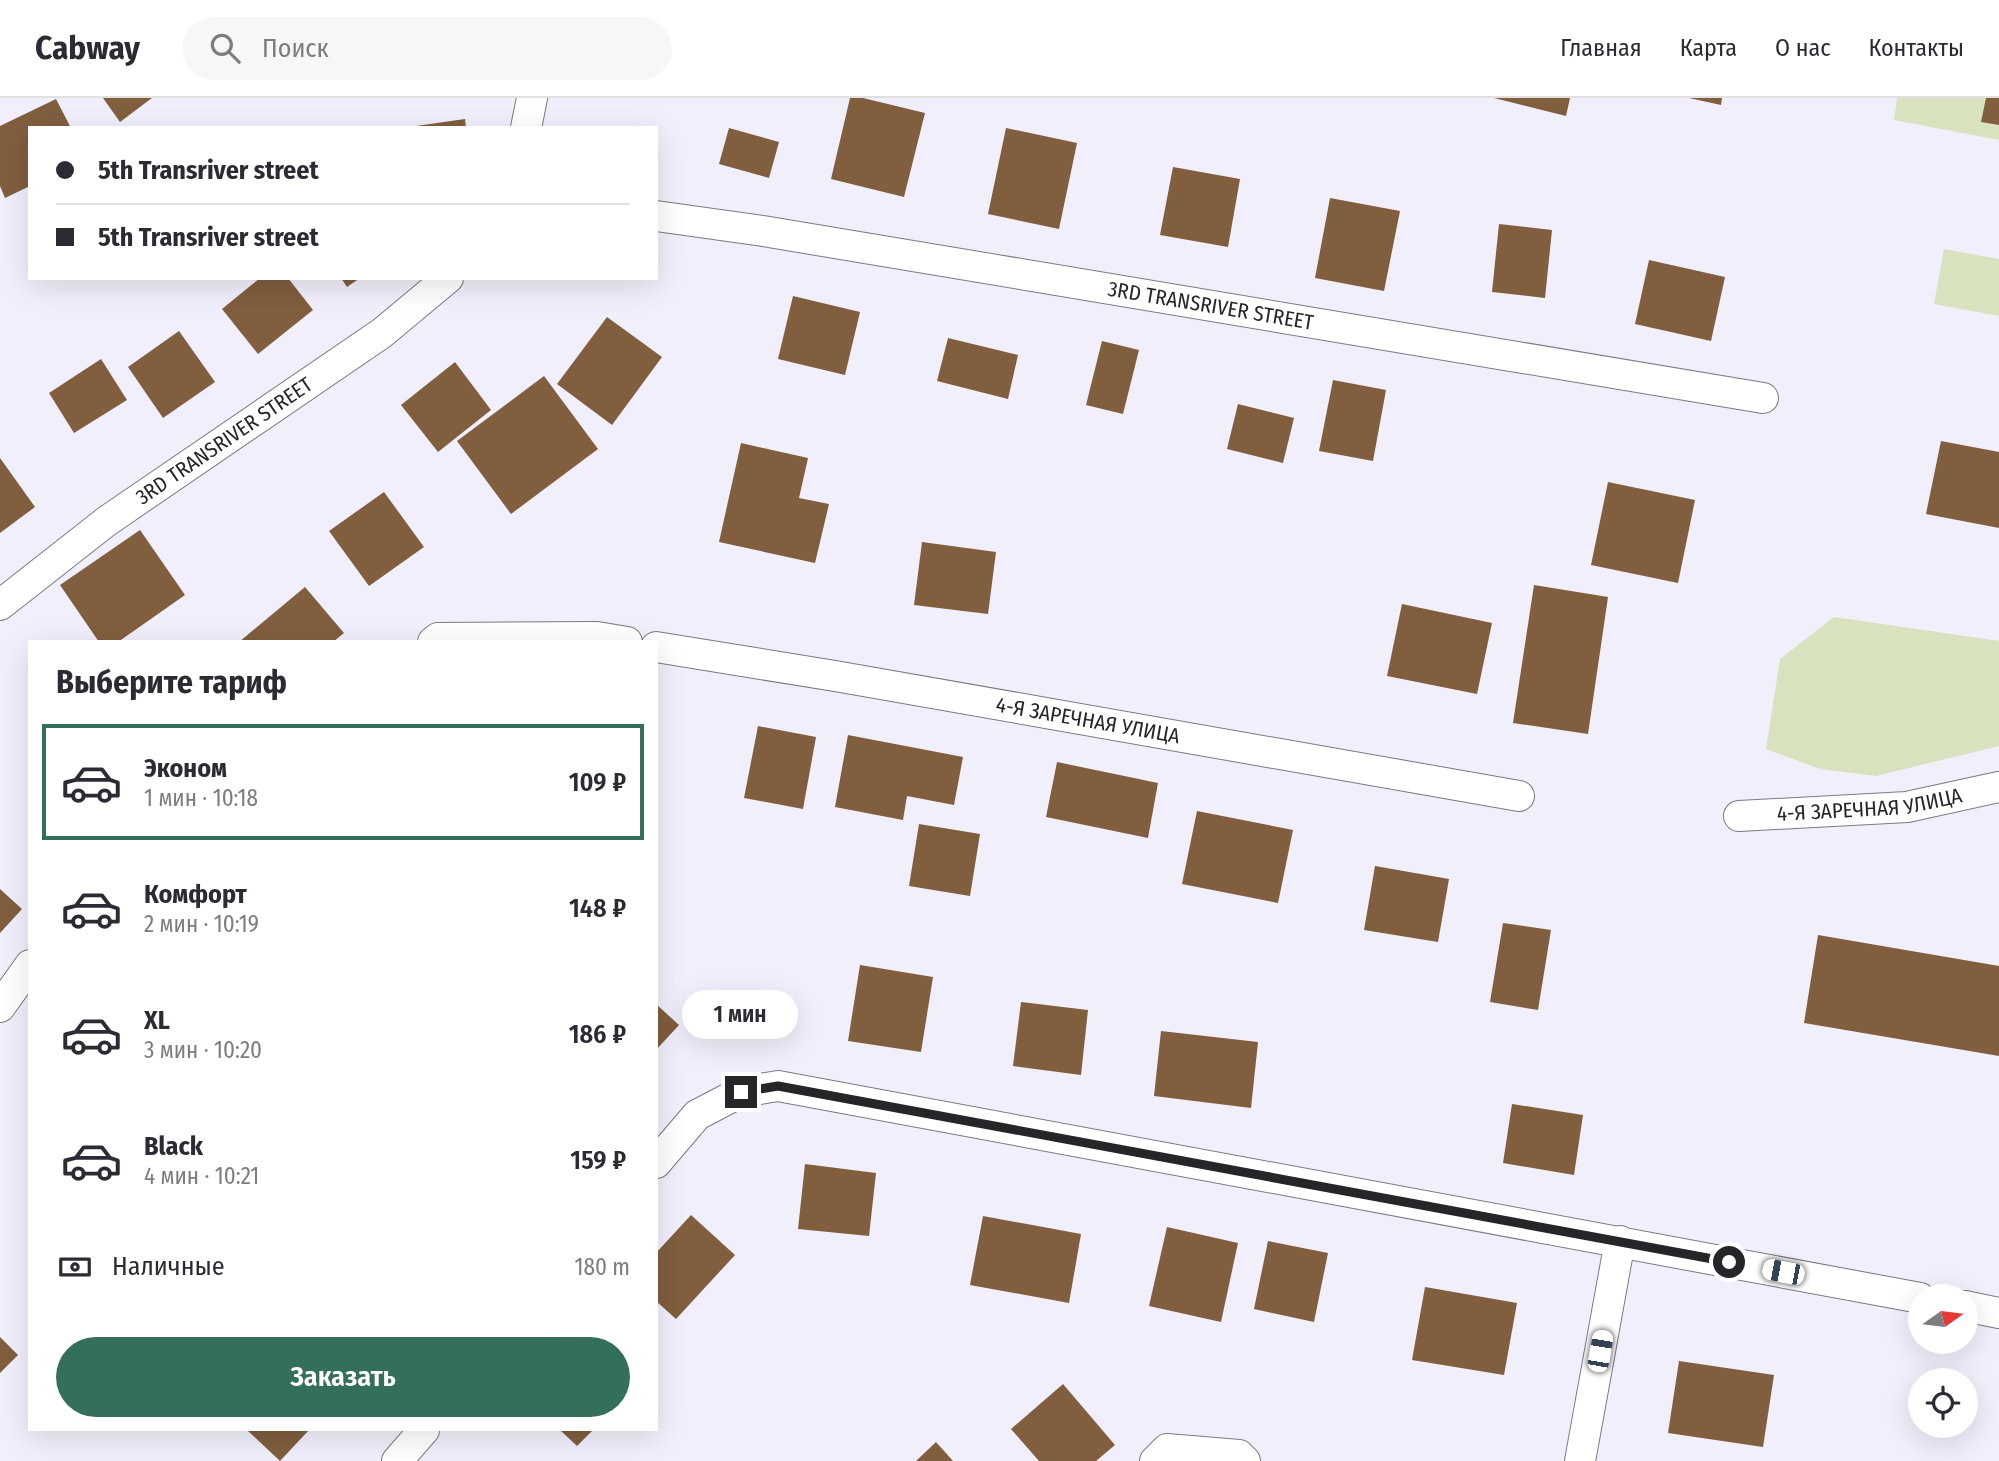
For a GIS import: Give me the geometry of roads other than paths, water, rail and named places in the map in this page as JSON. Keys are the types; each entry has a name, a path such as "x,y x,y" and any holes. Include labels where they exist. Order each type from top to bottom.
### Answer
{"street":[{"path":"526,126 532,98"},
{"name":"3RD TRANSRIVER STREET","path":"658,216 763,231 1763,398"},
{"name":"3RD TRANSRIVER STREET","path":"0,605 107,521 382,333 446,280"},
{"path":"436,640 584,637 610,640"},
{"name":"4-Я ЗАРЕЧНАЯ УЛИЦА","path":"658,647 1520,796"},
{"name":"4-Я ЗАРЕЧНАЯ УЛИЦА","path":"1739,816 1907,807 1999,787"},
{"path":"0,1007 28,968"},
{"path":"658,1161 697,1115 741,1092 778,1086 1908,1296"},
{"path":"1580,1461 1620,1241"},
{"path":"1978,1309 1999,1313"},
{"path":"397,1461 423,1431"},
{"path":"1161,1455 1240,1455 1245,1461"}]}
